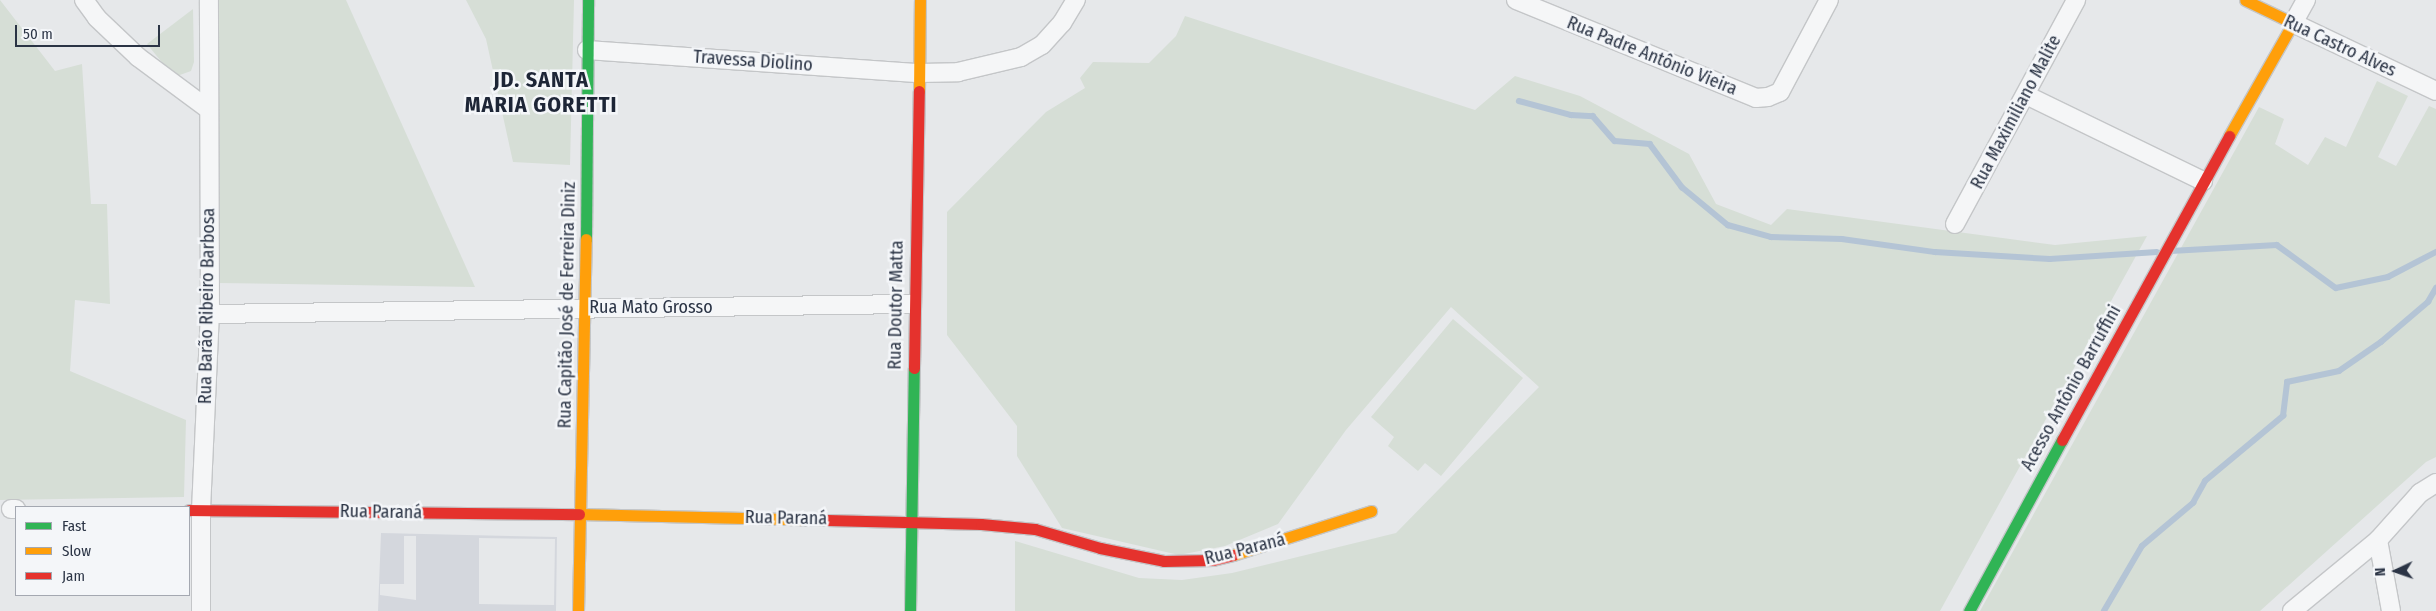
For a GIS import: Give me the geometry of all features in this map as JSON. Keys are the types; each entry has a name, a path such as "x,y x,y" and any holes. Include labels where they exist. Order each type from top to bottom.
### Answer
{"street":[{"path":"84,0 97,18 138,57 208,109"},
{"name":"Rua Barão Ribeiro Barbosa","path":"201,611 195,510 210,314 209,0"},
{"name":"Rua Capitão José de Ferreira Diniz","path":"578,611 586,307 588,0"},
{"name":"Rua Doutor Matta","path":"910,611 912,304 920,0"},
{"name":"Travessa Diolino","path":"587,50 919,73 958,72 1021,57 1042,45 1076,0"},
{"name":"Rua Padre Antônio Vieira","path":"1516,0 1756,98 1768,97 1780,92 1829,0"},
{"name":"Rua Maximiliano Malite","path":"1956,224 2076,0"},
{"name":"Rua Castro Alves","path":"2245,0 2436,91"},
{"path":"2293,24 2306,0"},
{"name":"Acesso Antônio Barruffini","path":"1969,611 2203,181 2293,24"},
{"path":"2026,95 2203,181"},
{"name":"Rua Mato Grosso","path":"210,314 586,307 912,304"},
{"path":"2292,611 2378,540 2420,493 2436,483"},
{"name":"Rua Paraná","path":"195,510 580,514 911,521 1035,529 1100,548 1164,561 1213,560 1253,551 1371,511"},
{"path":"2378,540 2391,611"}],"shaded area":[{"path":"0,0 55,71 82,64 91,204 107,204 110,304 75,300 70,371 186,420 184,497 0,500"},
{"path":"219,0 346,0 475,287 218,283"},
{"path":"466,0 574,0 570,165 513,162 486,39"},
{"path":"193,9 194,62 191,71 177,76 169,71 147,44"},
{"path":"1185,16 1475,110 1515,76 1580,96 1689,154 1716,204 1771,225 1787,209 2055,245 2147,236 1940,611 1015,611 1015,541 1139,578 1182,580 1232,573 1396,533 1539,387 1451,307 1346,430 1278,524 1225,546 1179,555 1062,528 1017,456 1017,426 947,335 947,212 1046,112 1085,88 1080,78 1093,62 1149,63 1176,36"},
{"path":"2377,81 2408,96 2378,157 2396,166 2429,106 2436,109 2436,457 2426,462 2260,611 1980,611 2259,107 2284,119 2275,144 2308,165 2325,137 2346,147"},
{"path":"1453,319 1523,378 1441,476 1425,463 1418,471 1388,446 1394,437 1371,417"},
{"path":"381,533 557,537 556,611 378,611","holes":["404,536 416,536 416,600 380,595 380,584 404,584","479,538 555,539 554,605 479,604"]}],"waterway":[{"path":"1519,101 1571,115 1593,116 1615,141 1650,144 1682,187 1728,225 1771,237 1842,239 1935,252 2050,259 2157,252"},
{"path":"2171,251 2277,245 2336,288 2388,277 2436,252"},
{"path":"2104,611 2142,546 2193,503 2205,481 2283,416 2287,382 2339,371 2381,342 2428,302 2436,288"}],"traffic: fast":[{"path":"586,239 588,0"},
{"path":"910,611 914,368"},
{"path":"1969,611 2062,440"}],"traffic: slow":[{"path":"919,91 920,0"},
{"path":"2229,136 2293,23 2245,0"},
{"path":"578,611 586,239"},
{"path":"1233,555 1371,511"},
{"path":"579,514 827,520"}],"traffic: jam":[{"path":"914,368 919,91"},
{"path":"2062,440 2229,136"},
{"path":"190,510 579,514"},
{"path":"827,520 981,524 1035,529 1100,548 1164,561 1213,560 1233,555"}],"district":[{"name":"JD. SANTA MARIA GORETTI","path":"541,92"}]}
